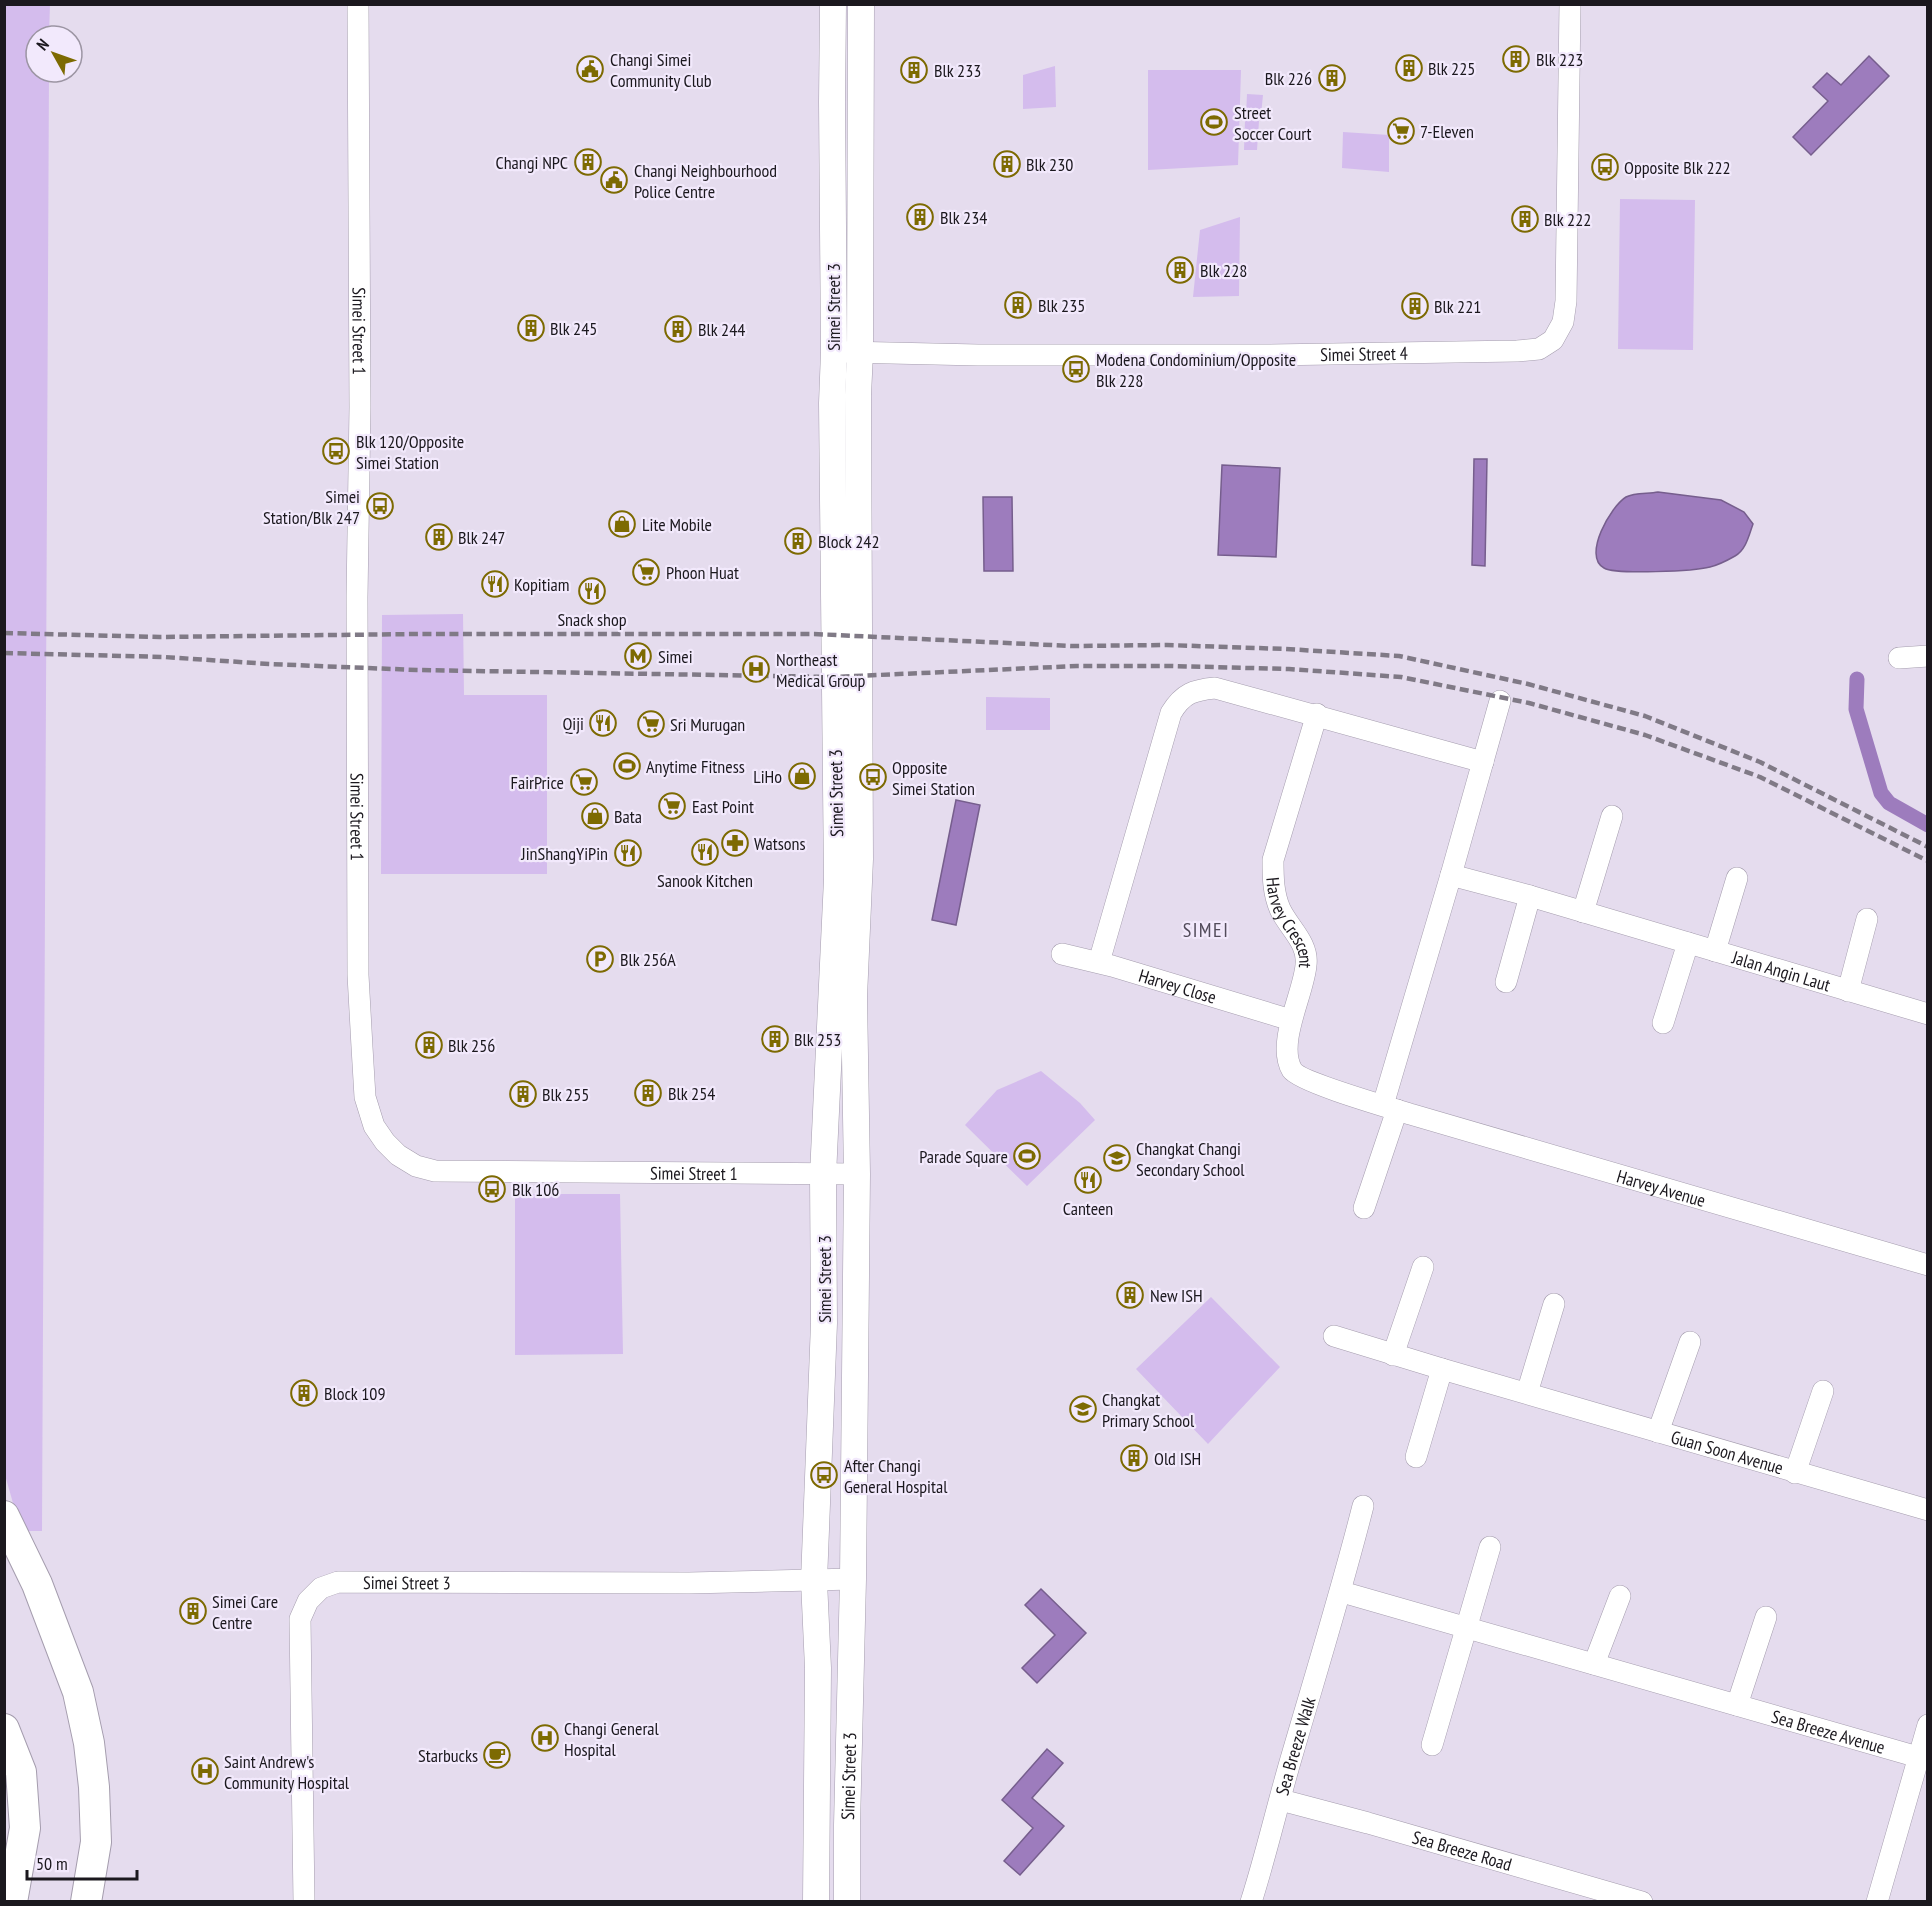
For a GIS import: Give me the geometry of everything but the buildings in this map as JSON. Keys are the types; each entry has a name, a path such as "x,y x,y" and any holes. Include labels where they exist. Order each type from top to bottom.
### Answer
{"highway":[{"path":"4,1516 37,1584 80,1702 90,1754 96,1842 86,1902"},
{"path":"4,1729 21,1773 25,1828 12,1902"}],"main road":[{"name":"Simei Street 3","path":"816,1902 818,1668 814,1581 824,1323 824,1169 837,879 832,403 834,352 833,4"},
{"name":"Simei Street 3","path":"847,1902 857,1168 854,997 860,859 858,418 861,4"},
{"path":"818,1668 833,1651 852,1649"}],"street":[{"name":"Simei Street 1","path":"358,4 360,407 357,597 358,975 365,1097 374,1126 398,1155 416,1166 435,1171 857,1168"},
{"name":"Simei Street 1","path":"370,4 373,477 369,597 372,891 370,974 377,1095 385,1121 405,1146 421,1155 437,1159 824,1169"},
{"name":"Simei Street 4","path":"834,352 1265,355 1539,349 1553,340 1563,322 1566,301 1570,4"},
{"path":"1899,658 1928,656"},
{"path":"1098,962 1171,713 1178,701 1188,694 1201,689 1215,688 1317,714 1483,762"},
{"path":"1364,1209 1451,875 1500,701"},
{"name":"Harvey Crescent","path":"1317,714 1273,860 1273,883 1280,909 1303,945 1307,963 1292,1020 1287,1058 1293,1072 1308,1081 1390,1107"},
{"path":"1583,912 1612,816"},
{"name":"Jalan Angin Laut","path":"1451,875 1530,896 1928,1014"},
{"name":"Jalan Angin Laut","path":"1714,951 1737,878"},
{"path":"1506,982 1530,896"},
{"name":"Jalan Angin Laut","path":"1848,991 1867,919"},
{"path":"1663,1023 1689,943"},
{"name":"Harvey Close","path":"1062,954 1098,962 1292,1020"},
{"name":"Harvey Avenue","path":"1390,1107 1928,1264"},
{"path":"1393,1355 1423,1267"},
{"path":"1527,1393 1554,1304"},
{"name":"Guan Soon Avenue","path":"1334,1336 1442,1370 1928,1510"},
{"name":"Guan Soon Avenue","path":"1658,1432 1690,1342"},
{"path":"1416,1457 1442,1370"},
{"name":"Guan Soon Avenue","path":"1795,1473 1823,1391"},
{"path":"1342,1592 1363,1506"},
{"path":"1432,1745 1490,1547"},
{"name":"Simei Street 3","path":"304,1902 300,1618 308,1601 321,1588 338,1582 384,1581 462,1583 853,1579"},
{"name":"Sea Breeze Avenue","path":"1342,1592 1918,1757"},
{"name":"Sea Breeze Walk","path":"1251,1902 1292,1754 1342,1592"},
{"path":"1594,1664 1620,1596"},
{"path":"1737,1705 1766,1617"},
{"path":"1877,1902 1928,1725"},
{"name":"Sea Breeze Road","path":"1281,1800 1642,1902"}],"shaded area":[{"path":"50,4 49,24 24,24 24,84 49,84 42,1531 21,1531 5,1475 4,5"},
{"path":"1869,56 1889,76 1811,155 1793,137 1828,101 1813,87 1827,73 1841,85"},
{"path":"1055,66 1056,107 1023,109 1023,75"},
{"path":"1148,70 1241,70 1238,165 1148,170"},
{"path":"1247,94 1263,95 1261,115 1246,115"},
{"path":"1245,120 1259,121 1257,150 1244,150"},
{"path":"1343,132 1389,135 1389,172 1342,168"},
{"path":"1620,199 1695,200 1693,350 1618,349"},
{"path":"1240,217 1239,296 1193,297 1200,230"},
{"path":"1474,459 1487,459 1485,566 1472,565"},
{"path":"1222,465 1280,468 1276,557 1218,555"},
{"path":"1658,492 1721,500 1744,512 1753,524 1744,546 1739,553 1729,559 1702,568 1639,572 1604,568 1598,562 1597,543 1613,510 1630,495"},
{"path":"983,497 1012,497 1013,571 984,571"},
{"path":"463,614 464,695 547,695 547,874 381,874 382,615"},
{"path":"986,697 1050,698 1050,730 986,730"},
{"path":"956,800 980,805 956,925 932,920"},
{"name":"Parade Square","path":"1041,1071 1080,1103 1095,1120 1027,1186 965,1125 997,1090"},
{"path":"515,1194 620,1194 623,1354 515,1355"},
{"path":"1211,1297 1280,1367 1208,1444 1136,1369"},
{"path":"1041,1589 1086,1633 1037,1683 1022,1668 1055,1635 1025,1605"},
{"path":"1047,1749 1063,1763 1032,1798 1064,1826 1020,1875 1004,1861 1033,1828 1002,1800"}],"waterway":[{"path":"1857,679 1856,709 1881,793 1889,803 1928,825"}],"railway":[{"path":"4,633 160,637 419,634 814,634 1072,646 1167,645 1286,649 1399,656 1528,684 1645,716 1760,762 1928,847"},
{"path":"4,653 164,657 417,670 834,677 1077,666 1172,666 1289,669 1401,677 1529,703 1645,735 1760,777 1928,861"}],"place":[{"name":"Blk 223","path":"1516,59"},
{"name":"Blk 225","path":"1409,68"},
{"name":"Changi Simei Community Club","path":"590,69"},
{"name":"Blk 233","path":"914,70"},
{"name":"Blk 226","path":"1332,78"},
{"name":"Street Soccer Court","path":"1214,122"},
{"name":"7-Eleven","path":"1401,131"},
{"name":"Changi NPC","path":"588,162"},
{"name":"Blk 230","path":"1007,164"},
{"name":"Opposite Blk 222","path":"1605,167"},
{"name":"Changi Neighbourhood Police Centre","path":"614,180"},
{"name":"Blk 234","path":"920,217"},
{"name":"Blk 222","path":"1525,219"},
{"name":"Blk 228","path":"1180,270"},
{"name":"Blk 235","path":"1018,305"},
{"name":"Blk 221","path":"1415,306"},
{"name":"Blk 245","path":"531,328"},
{"name":"Blk 244","path":"678,329"},
{"name":"Modena Condominium/Opposite Blk 228","path":"1076,369"},
{"name":"Blk 120/Opposite Simei Station","path":"336,451"},
{"name":"Simei Station/Blk 247","path":"380,506"},
{"name":"Lite Mobile","path":"622,524"},
{"name":"Blk 247","path":"439,537"},
{"name":"Block 242","path":"798,541"},
{"name":"Phoon Huat","path":"646,572"},
{"name":"Kopitiam","path":"495,584"},
{"name":"Snack shop","path":"592,591"},
{"name":"Simei","path":"638,656"},
{"name":"Northeast Medical Group","path":"756,669"},
{"name":"Qiji","path":"603,723"},
{"name":"Sri Murugan","path":"651,724"},
{"name":"Anytime Fitness","path":"627,766"},
{"name":"LiHo","path":"802,776"},
{"name":"Opposite Simei Station","path":"873,777"},
{"name":"FairPrice","path":"584,782"},
{"name":"East Point","path":"672,806"},
{"name":"Bata","path":"595,816"},
{"name":"Watsons","path":"735,843"},
{"name":"Sanook Kitchen","path":"705,852"},
{"name":"JinShangYiPin","path":"628,853"},
{"name":"Blk 256A","path":"600,959"},
{"name":"Blk 253","path":"775,1039"},
{"name":"Blk 256","path":"429,1045"},
{"name":"Blk 254","path":"648,1093"},
{"name":"Blk 255","path":"523,1094"},
{"name":"Parade Square","path":"1027,1156"},
{"name":"Changkat Changi Secondary School","path":"1117,1158"},
{"name":"Canteen","path":"1088,1180"},
{"name":"Blk 106","path":"492,1189"},
{"name":"New ISH","path":"1130,1295"},
{"name":"Block 109","path":"304,1393"},
{"name":"Changkat Primary School","path":"1083,1409"},
{"name":"Old ISH","path":"1134,1458"},
{"name":"After Changi General Hospital","path":"824,1475"},
{"name":"Simei Care Centre","path":"193,1611"},
{"name":"Changi General Hospital","path":"545,1738"},
{"name":"Starbucks","path":"497,1755"},
{"name":"Saint Andrew's Community Hospital","path":"205,1771"}],"district":[{"name":"SIMEI","path":"1206,930"}]}
